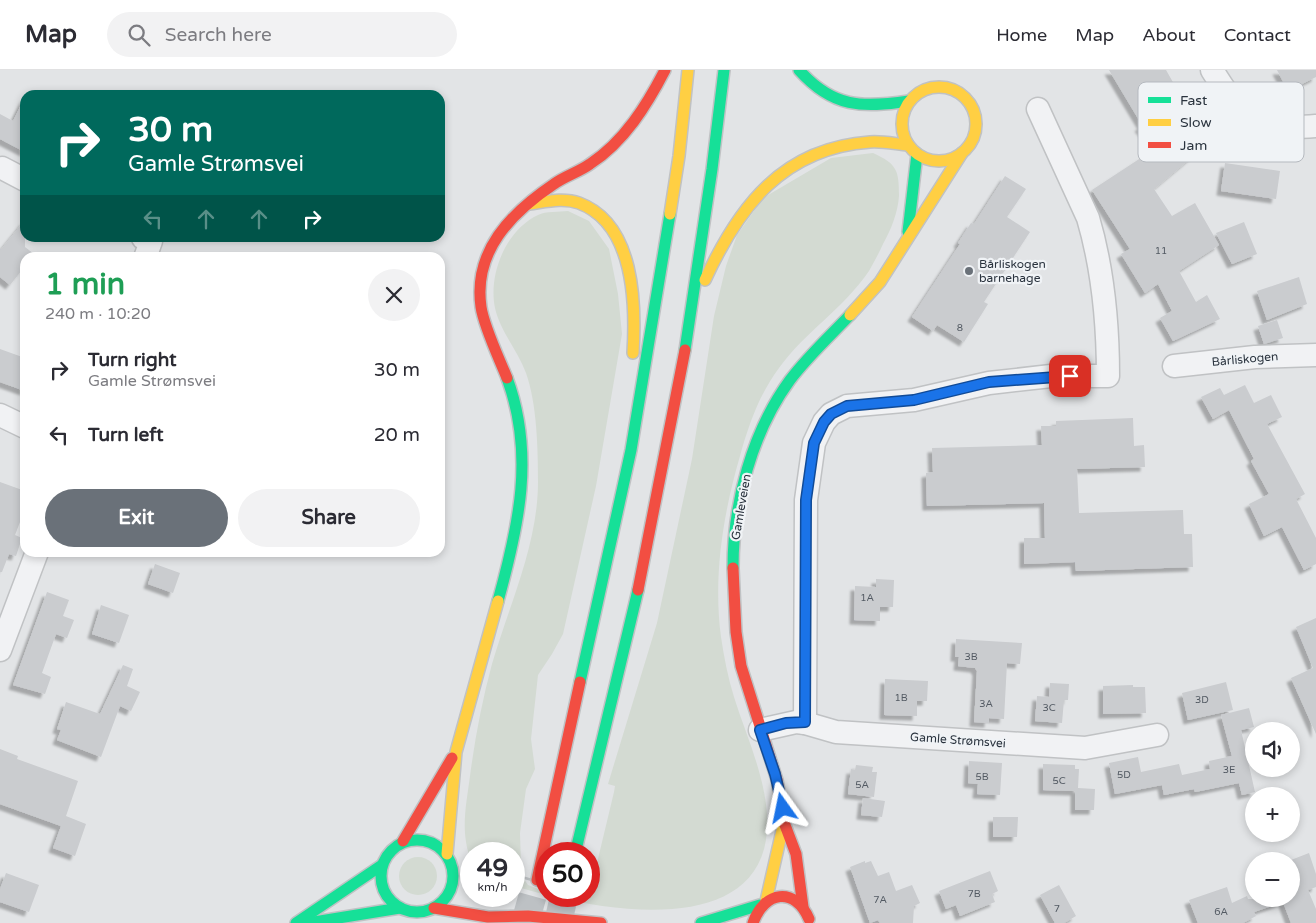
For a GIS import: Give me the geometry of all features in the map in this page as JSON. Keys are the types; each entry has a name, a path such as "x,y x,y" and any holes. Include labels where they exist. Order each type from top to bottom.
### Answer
{"main road":[{"path":"447,854 456,752 511,555 523,483 520,419 509,379 484,322 481,308 480,280 486,254 508,221 554,184 591,164 622,136 651,98 665,70"},
{"path":"544,842 631,450 679,156 688,70"},
{"path":"578,842 600,759 647,548 692,314 724,70"},
{"path":"799,70 814,87 839,101 855,106 870,106 912,98 932,87 951,89 960,93"},
{"path":"918,80 912,98 904,111 903,134 908,145 917,154 925,159 944,161 962,153 974,137 976,128 973,108 960,93 954,80"},
{"path":"692,314 713,258 734,222 763,187 784,170 818,152 848,143 885,142 908,145"},
{"name":"Gamleveien","path":"810,923 803,907 795,848 784,822 779,790 741,665 734,604 737,529 741,498 750,460 767,417 789,380 808,355 867,299 890,268 962,153"},
{"name":"Gamleveien","path":"907,239 917,154"},
{"path":"529,204 557,200 590,207 609,225 623,252 631,291 635,333 632,367 631,450"},
{"path":"400,908 392,902 384,890 380,875 382,865 386,855 403,841 456,752"},
{"name":"Gamleveien","path":"753,923 755,913 763,903 784,822"},
{"path":"403,841 427,840 438,846 447,854 457,873 450,892 434,908"},
{"path":"296,923 382,865"},
{"path":"701,923 763,903 773,897 790,897 803,907"},
{"path":"513,907 528,916"},
{"path":"308,923 400,908 417,912 434,908 488,917 528,916 601,923"}],"street":[{"path":"1212,70 1220,82"},
{"path":"805,722 806,500 814,443 824,422 831,414 847,406 914,400 989,382 1051,376 1108,376 1105,306 1094,236 1088,218 1038,109"},
{"path":"2,168 20,177"},
{"name":"Bårliskogen","path":"1174,366 1255,357 1316,355"},
{"path":"0,415 20,425"},
{"path":"0,650 35,557"},
{"name":"Gamle Strømsvei","path":"760,730 786,723 805,722 836,732 1085,748 1157,735"}],"shaded area":[{"path":"873,153 887,161 895,169 899,196 896,215 869,271 848,297 789,355 766,389 755,410 743,444 724,523 718,592 721,637 732,690 760,775 767,824 760,860 741,885 712,901 677,909 636,909 600,906 600,850 615,786 608,784 657,623 692,459 714,316 726,266 737,235 763,198 831,158"},
{"path":"568,211 589,221 609,249 618,294 622,334 596,486 563,634 538,675 531,739 535,769 526,789 520,842 467,842 465,819 467,798 479,720 492,664 528,552 537,505 538,455 533,398 523,365 497,316 494,281 502,254 508,242 527,222 538,215 549,212"},
{"path":"418,857 425,858 431,863 436,869 436,883 431,889 425,894 418,895 411,894 405,889 400,883 399,876 400,869 405,863 411,858"},
{"path":"525,880 528,885 535,888 535,892 525,889"}],"building":[{"path":"1109,70 1166,70 1173,82 1138,82 1138,118"},
{"path":"1277,70 1316,70 1316,77 1304,83 1283,82"},
{"path":"20,107 20,149 0,139 0,114 13,121"},
{"path":"1138,160 1138,162 1186,162 1154,189 1172,216 1195,203 1219,245 1179,271 1196,302 1207,295 1220,319 1173,341 1160,318 1172,311 1158,284 1145,293 1121,254 1130,249 1092,190"},
{"path":"1225,163 1280,171 1276,199 1221,191"},
{"path":"1005,176 1026,189 1007,217 1030,232 984,302 988,304 964,342 937,325 933,331 912,317 960,244 958,243 971,223 974,224"},
{"path":"1244,222 1257,254 1232,264 1216,233"},
{"path":"20,226 20,242 25,242 25,247 31,252 20,252 20,272 10,285 0,277 0,251"},
{"path":"1299,277 1307,304 1267,320 1257,291"},
{"path":"1277,320 1283,338 1264,344 1258,326"},
{"path":"0,349 20,356 20,389 0,382"},
{"path":"1245,385 1254,403 1271,395 1282,417 1267,424 1305,494 1296,499 1316,538 1316,564 1304,570 1282,527 1264,536 1249,504 1269,494 1251,461 1254,459 1229,410 1213,419 1201,397 1220,388 1224,395"},
{"path":"1133,418 1134,446 1144,445 1145,467 1077,469 1079,513 1183,510 1184,534 1192,534 1193,567 1076,571 1075,562 1024,564 1024,538 1045,538 1044,503 927,506 926,473 933,472 932,448 1042,445 1041,426 1056,426 1056,421"},
{"path":"0,482 20,489 20,522 15,535 20,537 20,544 16,556 9,554 2,572 0,572"},
{"path":"155,564 180,573 173,593 148,584"},
{"path":"876,579 894,580 893,607 880,607 880,621 854,620 855,586 876,587"},
{"path":"47,592 69,600 63,616 74,620 67,638 56,634 42,673 51,677 45,694 13,685"},
{"path":"101,605 129,615 119,643 92,634"},
{"path":"1316,618 1316,734 1291,678 1313,668 1296,627"},
{"path":"956,639 1022,643 1020,664 1007,663 1004,719 989,718 989,723 974,722 977,671 975,668 958,666 959,657 955,657"},
{"path":"123,665 133,669 127,686 140,692 131,711 120,706 101,757 57,740 61,730 57,729 66,702 100,714"},
{"path":"885,679 928,681 927,701 917,701 917,716 884,715"},
{"path":"1226,682 1233,710 1188,720 1182,693"},
{"path":"1050,683 1069,684 1068,700 1064,700 1062,723 1035,721 1037,696 1049,697"},
{"path":"1133,685 1133,687 1145,687 1146,713 1103,714 1103,686"},
{"path":"1249,708 1253,722 1245,722 1245,729 1241,730 1245,748 1245,777 1252,777 1254,787 1245,787 1245,794 1242,795 1239,783 1195,792 1194,789 1164,795 1162,785 1115,794 1109,763 1138,757 1141,772 1179,764 1182,775 1210,769 1209,761 1232,756 1221,715"},
{"path":"0,749 18,756 17,759 78,781 66,816 86,824 75,856 53,848 61,826 0,804"},
{"path":"969,761 1002,763 1000,795 977,794 978,784 968,783"},
{"path":"1043,764 1075,765 1075,769 1079,769 1078,788 1095,789 1094,810 1075,810 1075,791 1043,790"},
{"path":"856,765 873,767 872,772 877,772 874,797 848,794 851,769 855,770"},
{"path":"863,798 885,801 882,817 861,815"},
{"path":"993,817 1018,817 1017,837 993,837"},
{"path":"1309,853 1316,874 1316,887 1308,890 1316,909 1316,923 1291,923 1285,907 1300,907 1300,856"},
{"path":"865,861 865,863 871,861 878,876 889,872 896,891 912,885 920,903 914,906 913,923 880,923 878,920 870,923 850,867"},
{"path":"990,871 998,891 992,894 995,902 960,916 956,905 946,909 939,891"},
{"path":"6,873 39,885 29,912 0,902 0,889"},
{"path":"1059,885 1076,916 1064,923 1055,923 1040,895"},
{"path":"1227,887 1232,903 1245,897 1245,907 1268,907 1254,912 1256,916 1243,923 1198,923 1189,900"}],"tunnel":[{"path":"525,923 535,887"},
{"path":"558,923 562,907"}],"traffic: fast":[{"path":"685,350 712,169 724,70"},
{"path":"799,70 824,92 849,102 877,104 909,101"},
{"path":"908,232 917,154"},
{"path":"580,682 631,450 670,214"},
{"path":"733,568 734,543 741,494 747,469 765,422 777,400 797,371 850,315"},
{"path":"498,601 512,545 521,489 520,434 516,406 507,378"},
{"path":"578,842 638,590"},
{"path":"424,840 443,850 451,862 453,876 451,890 443,902 431,910 410,912 391,902 383,890 381,869 391,850 403,842 424,840"},
{"path":"296,923 382,865"},
{"path":"701,923 760,905"},
{"path":"308,923 400,908"}],"traffic: slow":[{"path":"670,214 679,156 688,70"},
{"path":"939,87 960,93 970,103 976,124 970,145 960,155 939,161 918,155 908,145 902,124 908,103 918,93 939,87"},
{"path":"705,280 718,253 749,205 768,185 789,169 812,156 839,147 870,142 908,145"},
{"path":"850,315 880,282 962,153"},
{"path":"529,204 560,200 573,201 598,213 611,228 621,247 628,268 632,290 634,312 633,353"},
{"path":"447,854 456,752 498,601"},
{"path":"766,901 784,822"}],"traffic: jam":[{"path":"507,378 488,333 481,307 480,287 483,268 489,251 498,235 510,221 538,195 558,181 590,164 614,145 634,122 665,70"},
{"path":"638,590 685,350"},
{"path":"733,568 736,632 741,666 777,780 785,825 796,854 803,907"},
{"path":"545,842 580,682"},
{"path":"403,841 452,758"},
{"path":"753,923 764,904 780,897 788,897 796,901 803,908 809,919"},
{"path":"434,908 488,917 528,916 601,923"}],"place":[{"name":"Bårliskogen barnehage","path":"969,271"}],"route":[{"path":"783,808 770,757 760,730 786,723 805,722 806,500 811,454 818,431 831,414 847,406 927,398 989,382 1070,376"}]}
